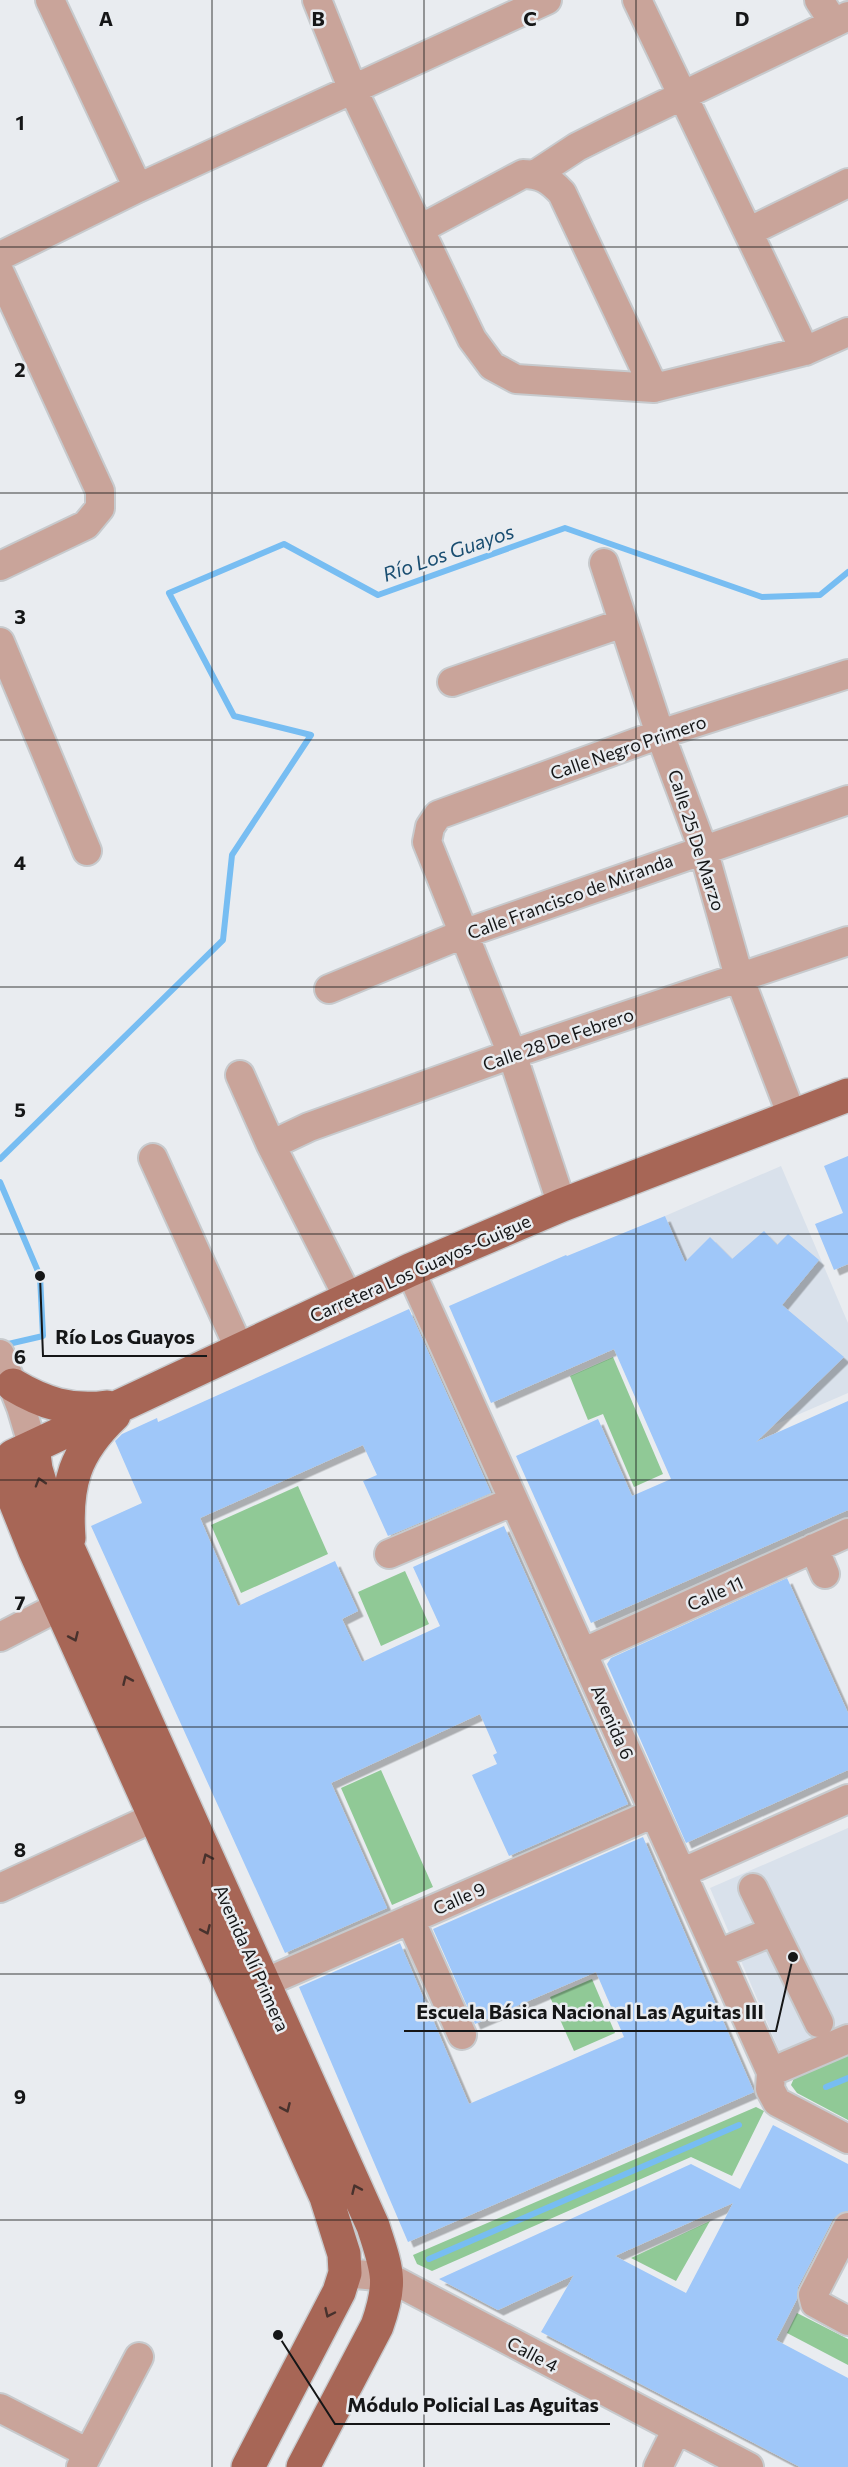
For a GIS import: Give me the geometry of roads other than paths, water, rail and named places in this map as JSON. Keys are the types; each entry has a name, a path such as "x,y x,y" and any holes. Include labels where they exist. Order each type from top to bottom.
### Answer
{"main road":[{"name":"Carretera Los Guayos-Guigue","path":"0,1463 410,1270 562,1205 848,1095"},
{"path":"7,1369 60,1407 82,1410 126,1403"},
{"path":"72,1555 67,1517 69,1491 76,1465 88,1442 126,1403"},
{"name":"Avenida Alí Primera","path":"33,1447 36,1469 43,1492 373,2226 388,2277 385,2304 377,2326 303,2467"},
{"name":"Avenida Alí Primera","path":"0,1463 35,1551 326,2197 344,2254 345,2273"},
{"path":"0,1515 22,1533 35,1551"},
{"path":"248,2467 325,2322 345,2273"}],"street":[{"path":"50,0 138,188"},
{"path":"317,0 353,90 472,339 492,366 516,380 654,388 805,351 848,332"},
{"path":"0,256 138,188 547,0"},
{"path":"637,0 805,351"},
{"path":"536,174 577,147 682,95 834,13"},
{"path":"420,229 523,174 536,174 550,180 562,193 654,388"},
{"path":"748,232 848,183"},
{"path":"0,273 100,491 100,508 86,525 0,566"},
{"name":"Calle 25 De Marzo","path":"604,563 660,734 704,849 739,977 792,1116"},
{"path":"452,682 623,623"},
{"path":"0,642 87,851"},
{"name":"Calle Negro Primero","path":"463,934 427,842 430,827 438,815 660,734 848,674"},
{"name":"Calle Francisco de Miranda","path":"329,989 463,934 848,800"},
{"path":"463,934 512,1054 562,1205"},
{"name":"Calle 28 De Febrero","path":"271,1145 309,1127 512,1054 848,941"},
{"path":"240,1076 271,1145 350,1299"},
{"path":"153,1158 240,1350"},
{"name":"Avenida 6","path":"410,1270 493,1437 514,1501 771,2072 770,2089 777,2103 848,2139"},
{"path":"7,1369 33,1447"},
{"path":"389,1554 514,1501"},
{"name":"Calle 11","path":"582,1653 848,1533"},
{"path":"814,1548 825,1574"},
{"path":"0,1637 60,1606"},
{"path":"681,1874 848,1799"},
{"name":"Calle 9","path":"264,1983 410,1919 454,1888 654,1813"},
{"path":"0,1888 155,1817"},
{"path":"753,1888 819,2023"},
{"path":"410,1919 462,2035"},
{"path":"718,1954 774,1930"},
{"path":"771,2072 848,2039"},
{"path":"848,2227 813,2295 815,2303 848,2321"},
{"name":"Calle 4","path":"345,2273 388,2277 749,2467"},
{"path":"0,2408 85,2460 139,2357"},
{"path":"658,2467 677,2429"}],"waterway":[{"name":"Río Los Guayos","path":"0,1159 223,940 232,855 311,735 234,716 169,593 284,544 378,595 565,528 762,597 820,595 848,572"},
{"name":"Río Los Guayos","path":"0,1182 40,1276 43,1336 4,1345"},
{"path":"826,2087 848,2078"},
{"path":"429,2259 739,2125"}],"place":[{"name":"Río Los Guayos","path":"40,1276"},
{"name":"Escuela Básica Nacional Las Aguitas III","path":"793,1957"},
{"name":"Módulo Policial Las Aguitas","path":"278,2335"}]}
